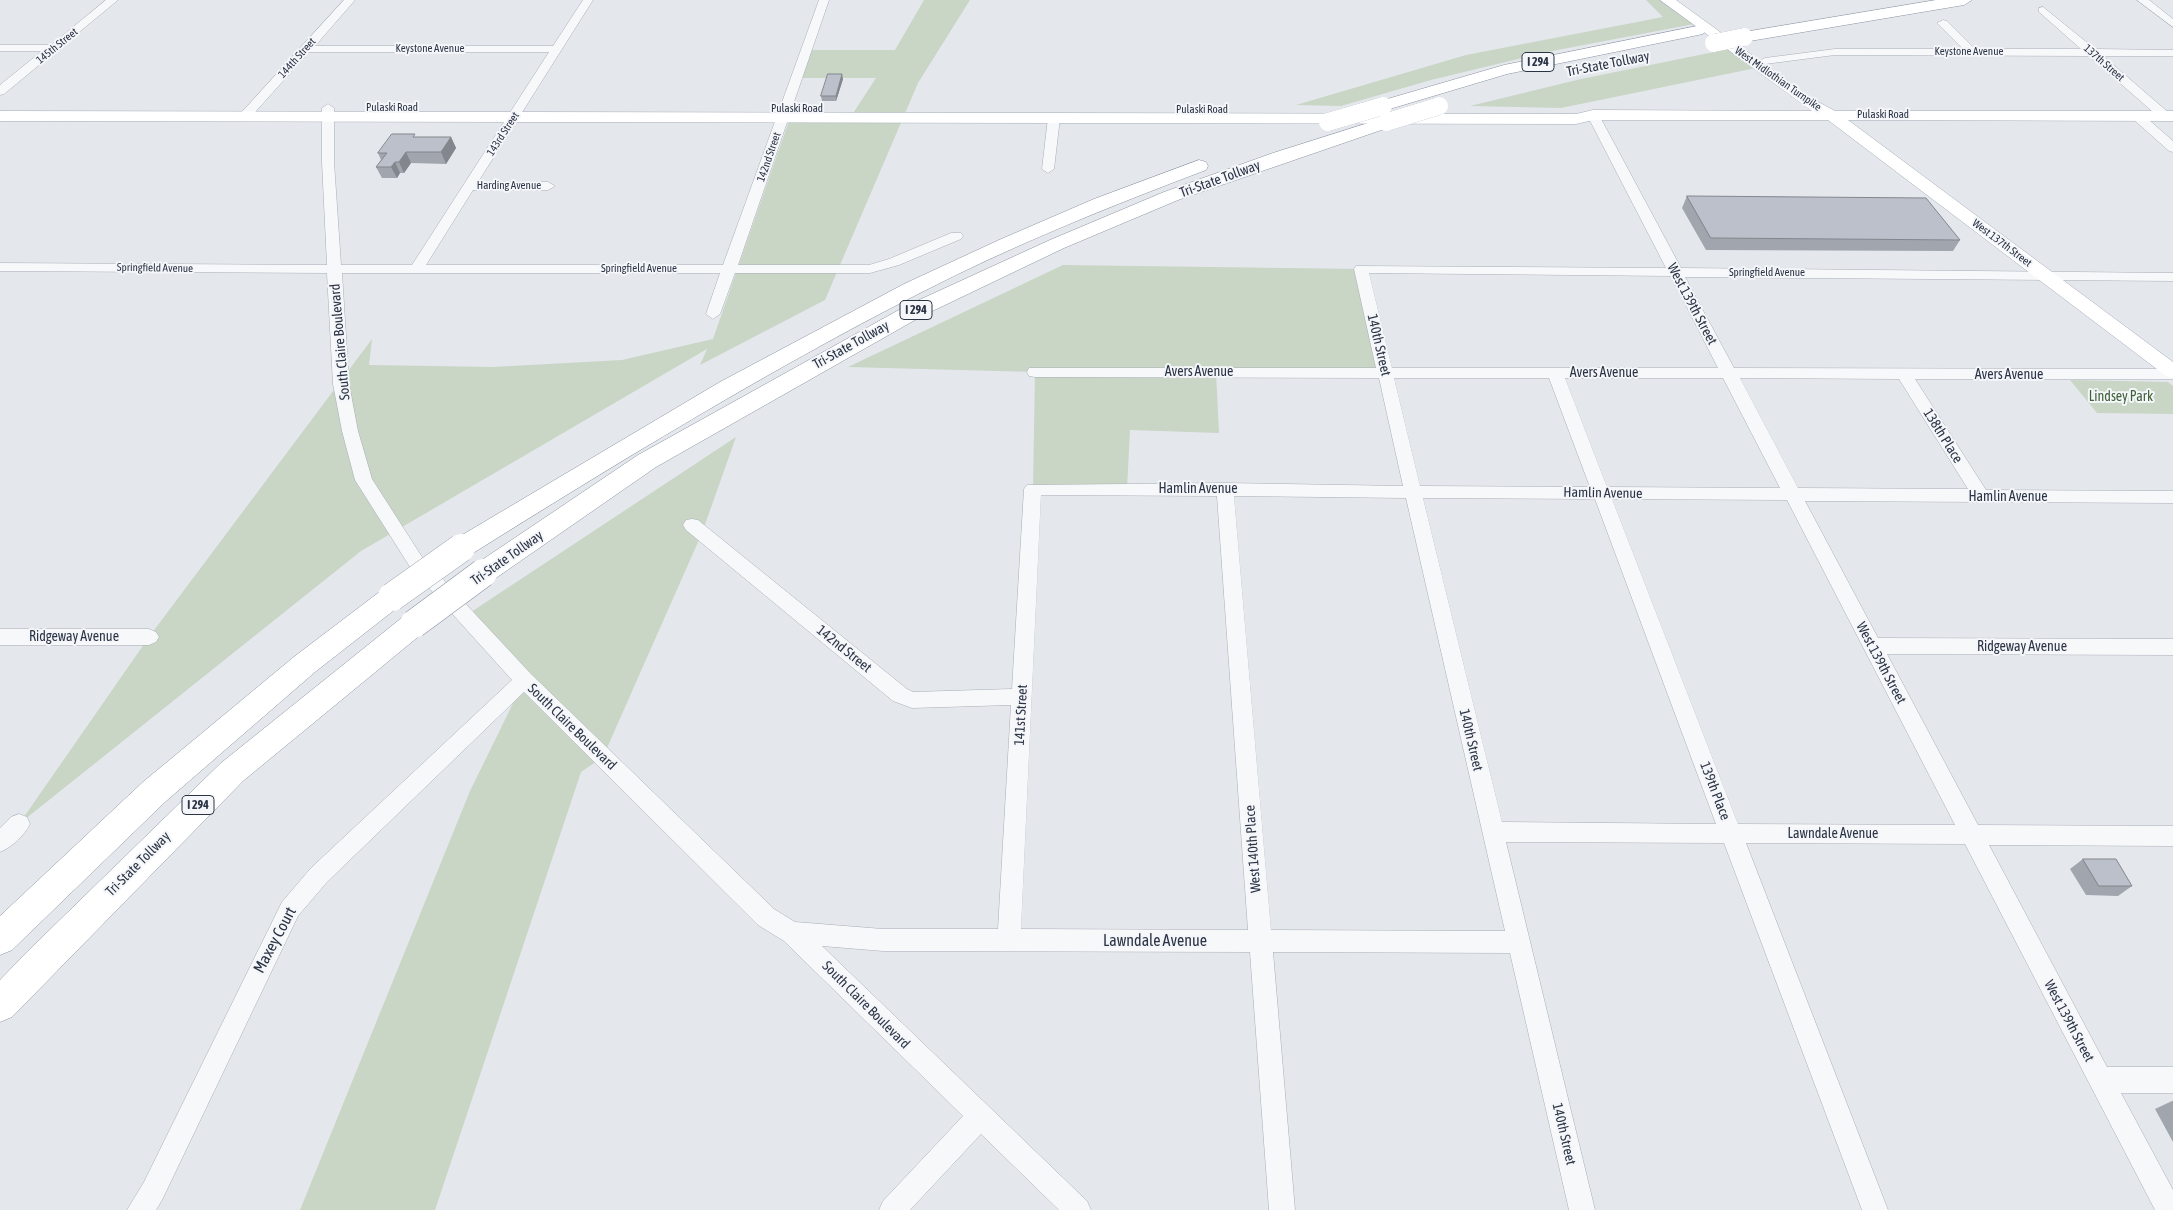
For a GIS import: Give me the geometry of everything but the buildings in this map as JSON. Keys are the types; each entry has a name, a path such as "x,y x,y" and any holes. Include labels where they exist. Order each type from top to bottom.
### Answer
{"highway":[{"name":"Tri-State Tollway","path":"0,1005 40,962 232,772 414,624 483,574 648,461 914,311 1057,244 1171,196 1280,157 1385,114 1504,70 1697,31 1879,0"},
{"name":"Tri-State Tollway","path":"0,939 70,870 161,786 298,670 392,597 461,548 641,436 905,291 1047,226 1160,179 1328,122 1439,106 1516,83 1714,43 1964,0"}],"main road":[{"name":"West Midlothian Turnpike","path":"1667,0 1806,101 1831,115"},
{"name":"West Midlothian Turnpike","path":"1678,0 1812,95 1831,115"},
{"name":"Pulaski Road","path":"0,107 328,113 1574,111 1593,115 2169,116"},
{"name":"Pulaski Road","path":"0,116 248,112"},
{"name":"Pulaski Road","path":"784,113 1054,118 1576,119 1593,115"},
{"name":"West 137th Street","path":"1831,115 2173,373"}],"street":[{"name":"145th Street","path":"0,91 113,0"},
{"name":"144th Street","path":"248,112 350,0"},
{"name":"143rd Street","path":"417,268 588,0"},
{"name":"142nd Street","path":"713,314 824,0"},
{"path":"2142,0 2173,24"},
{"name":"137th Street","path":"2043,10 2169,116"},
{"path":"1943,23 1972,52"},
{"path":"0,48 54,48"},
{"name":"Keystone Avenue","path":"304,49 556,49"},
{"name":"Keystone Avenue","path":"1765,61 1834,52 2173,53"},
{"name":"South Claire Boulevard","path":"328,113 320,269 350,431 364,480 416,562 524,680 766,916 792,933 1078,1210"},
{"name":"West 139th Street","path":"1593,115 2169,1210"},
{"path":"2137,116 2173,148"},
{"path":"1048,169 1054,118"},
{"name":"Harding Avenue","path":"470,186 548,186"},
{"name":"Springfield Avenue","path":"0,267 870,269 894,262 956,236"},
{"name":"Springfield Avenue","path":"1361,270 2173,277"},
{"name":"140th Street","path":"1361,270 1582,1210"},
{"name":"Avers Avenue","path":"1035,372 1905,375 2173,373"},
{"name":"139th Place","path":"1555,373 1603,493 1875,1210"},
{"name":"138th Place","path":"1905,375 1982,497"},
{"name":"Hamlin Avenue","path":"1033,489 1225,489 1793,496 2173,497"},
{"name":"141st Street","path":"1010,940 1033,489"},
{"name":"West 140th Place","path":"1225,489 1282,1210"},
{"name":"142nd Street","path":"692,525 900,695 912,700 1022,697"},
{"name":"Ridgeway Avenue","path":"0,637 149,637"},
{"name":"Ridgeway Avenue","path":"1872,646 2173,647"},
{"name":"Maxey Court","path":"140,1210 153,1191 279,928 290,909 319,875 524,680"},
{"path":"0,842 10,824"},
{"name":"Lawndale Avenue","path":"1493,832 2173,836"},
{"name":"Lawndale Avenue","path":"792,933 883,940 1519,942"},
{"path":"2100,1080 2173,1080"},
{"path":"892,1210 980,1117"}],"green space":[{"path":"924,0 970,0 918,83 825,300 700,365 707,349 361,551 19,824 149,637 372,339 369,365 493,367 622,360 713,339 789,121 848,121 876,78 801,78 811,50 895,50"},
{"path":"1646,0 1662,0 1694,24 1547,52 1431,80 1341,106 1296,105 1466,55 1663,17"},
{"path":"1729,49 1756,68 1561,108 1470,106 1581,79"},
{"path":"1063,265 1361,269 1385,372 1216,372 1219,433 1130,430 1127,489 1033,489 1035,372 848,367"},
{"name":"Lindsey Park","path":"2070,380 2168,382 2173,386 2173,414 2097,413"},
{"path":"736,437 702,533 603,757 581,772 435,1210 300,1210 470,791 524,681 465,616"}]}
